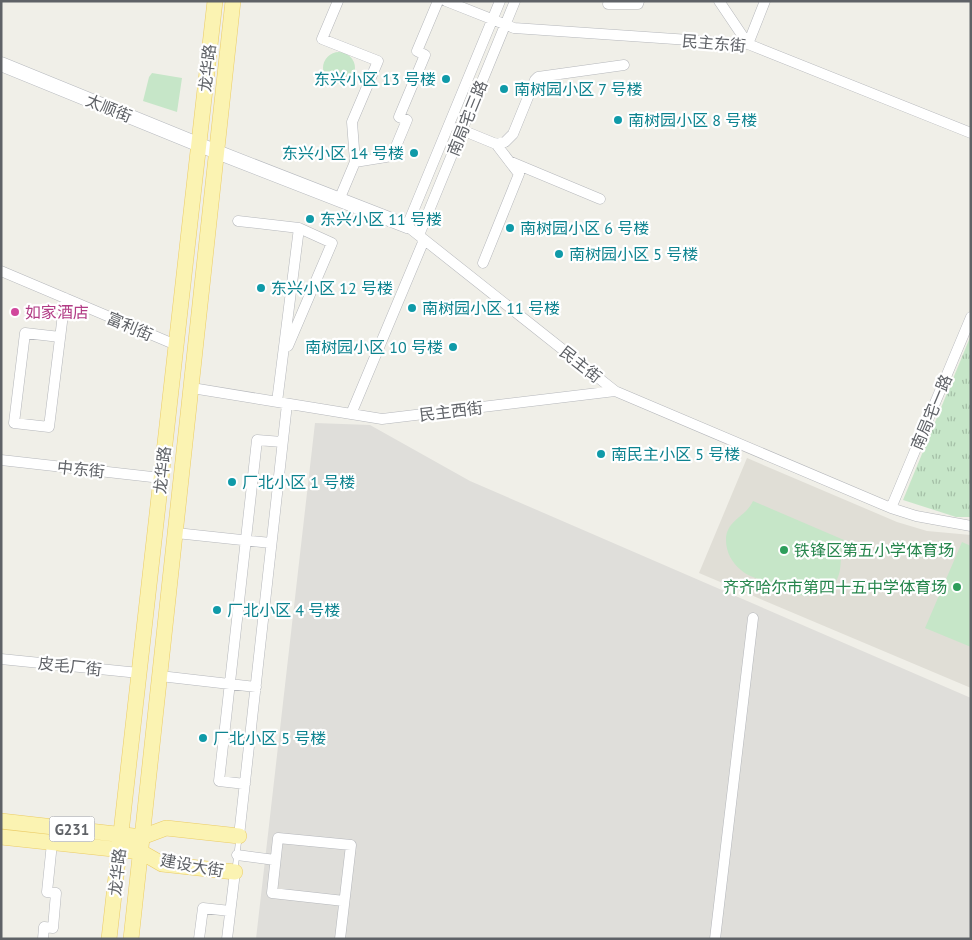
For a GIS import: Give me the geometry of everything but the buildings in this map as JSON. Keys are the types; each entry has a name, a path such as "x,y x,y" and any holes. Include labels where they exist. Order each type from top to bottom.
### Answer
{"main road":[{"name":"龙华路","path":"109,939 215,1"},
{"name":"龙华路","path":"131,939 233,1"},
{"name":"建设大街","path":"1,822 142,837 166,828 239,836"},
{"name":"建设大街","path":"1,837 140,852 162,864 235,872"}],"street":[{"path":"338,1 322,39 378,61 352,122 355,162 339,200"},
{"path":"355,162 392,156 407,120 399,117 425,55 417,51 438,1"},
{"name":"民主东街","path":"446,1 514,28 748,44 971,133"},
{"name":"南局宅三路","path":"407,226 500,1"},
{"name":"南局宅三路","path":"350,414 515,1"},
{"path":"608,4 638,4 639,1"},
{"path":"719,1 748,44"},
{"path":"748,44 765,1"},
{"name":"太顺街","path":"1,64 217,152"},
{"path":"496,144 505,142 513,134 535,80 538,77 624,65"},
{"path":"449,125 496,144 519,174 483,263"},
{"name":"民主街","path":"217,152 407,226 615,391 891,508 916,516 971,526"},
{"path":"508,160 600,199"},
{"path":"238,221 298,228 332,243 282,357"},
{"path":"239,836 282,442 282,357 298,228"},
{"name":"富利街","path":"1,272 176,345"},
{"path":"60,337 25,333 14,423 49,427 65,298"},
{"name":"南局宅一路","path":"891,508 971,317"},
{"name":"民主西街","path":"192,388 382,419 615,391"},
{"path":"245,784 219,781 257,440 282,442"},
{"name":"中东街","path":"1,460 161,478"},
{"path":"176,533 271,543"},
{"path":"715,939 753,618"},
{"name":"皮毛厂街","path":"1,659 139,673"},
{"path":"160,676 256,687"},
{"path":"340,939 351,845 278,838 272,893 344,901"},
{"path":"42,939 44,927 53,928 56,893 47,892 52,843"},
{"path":"237,855 275,860"},
{"path":"227,939 235,872"},
{"path":"199,939 203,908 230,911"}],"lane":[{"path":"235,872 239,836"}],"shaded area":[{"path":"315,423 370,425 470,481 971,698 971,939 256,939"},
{"path":"747,458 897,522 927,531 971,535 971,688 699,573"}],"green space":[{"path":"339,52 351,56 355,68 351,80 339,84 327,80 323,68 327,56"},
{"path":"152,73 182,78 177,112 143,101 149,77"},
{"path":"971,335 971,517 956,517 903,500"},
{"name":"铁锋区第五小学体育场","path":"753,501 844,540 839,576 832,586 816,595 798,595 743,572 732,561 726,544 727,533 733,523 746,511"},
{"name":"齐齐哈尔市第四十五中学体育场","path":"962,542 971,546 971,647 925,628"}],"place":[{"name":"东兴小区 13 号楼","path":"446,79"},
{"name":"南树园小区 7 号楼","path":"504,89"},
{"name":"南树园小区 8 号楼","path":"618,120"},
{"name":"东兴小区 14 号楼","path":"414,153"},
{"name":"东兴小区 11 号楼","path":"310,219"},
{"name":"南树园小区 6 号楼","path":"510,228"},
{"name":"南树园小区 5 号楼","path":"559,254"},
{"name":"东兴小区 12 号楼","path":"261,288"},
{"name":"南树园小区 11 号楼","path":"412,308"},
{"name":"如家酒店","path":"15,312"},
{"name":"南树园小区 10 号楼","path":"453,347"},
{"name":"南民主小区 5 号楼","path":"601,454"},
{"name":"厂北小区 1 号楼","path":"232,482"},
{"name":"铁锋区第五小学体育场","path":"784,550"},
{"name":"齐齐哈尔市第四十五中学体育场","path":"957,587"},
{"name":"厂北小区 4 号楼","path":"217,610"},
{"name":"厂北小区 5 号楼","path":"203,738"}]}
